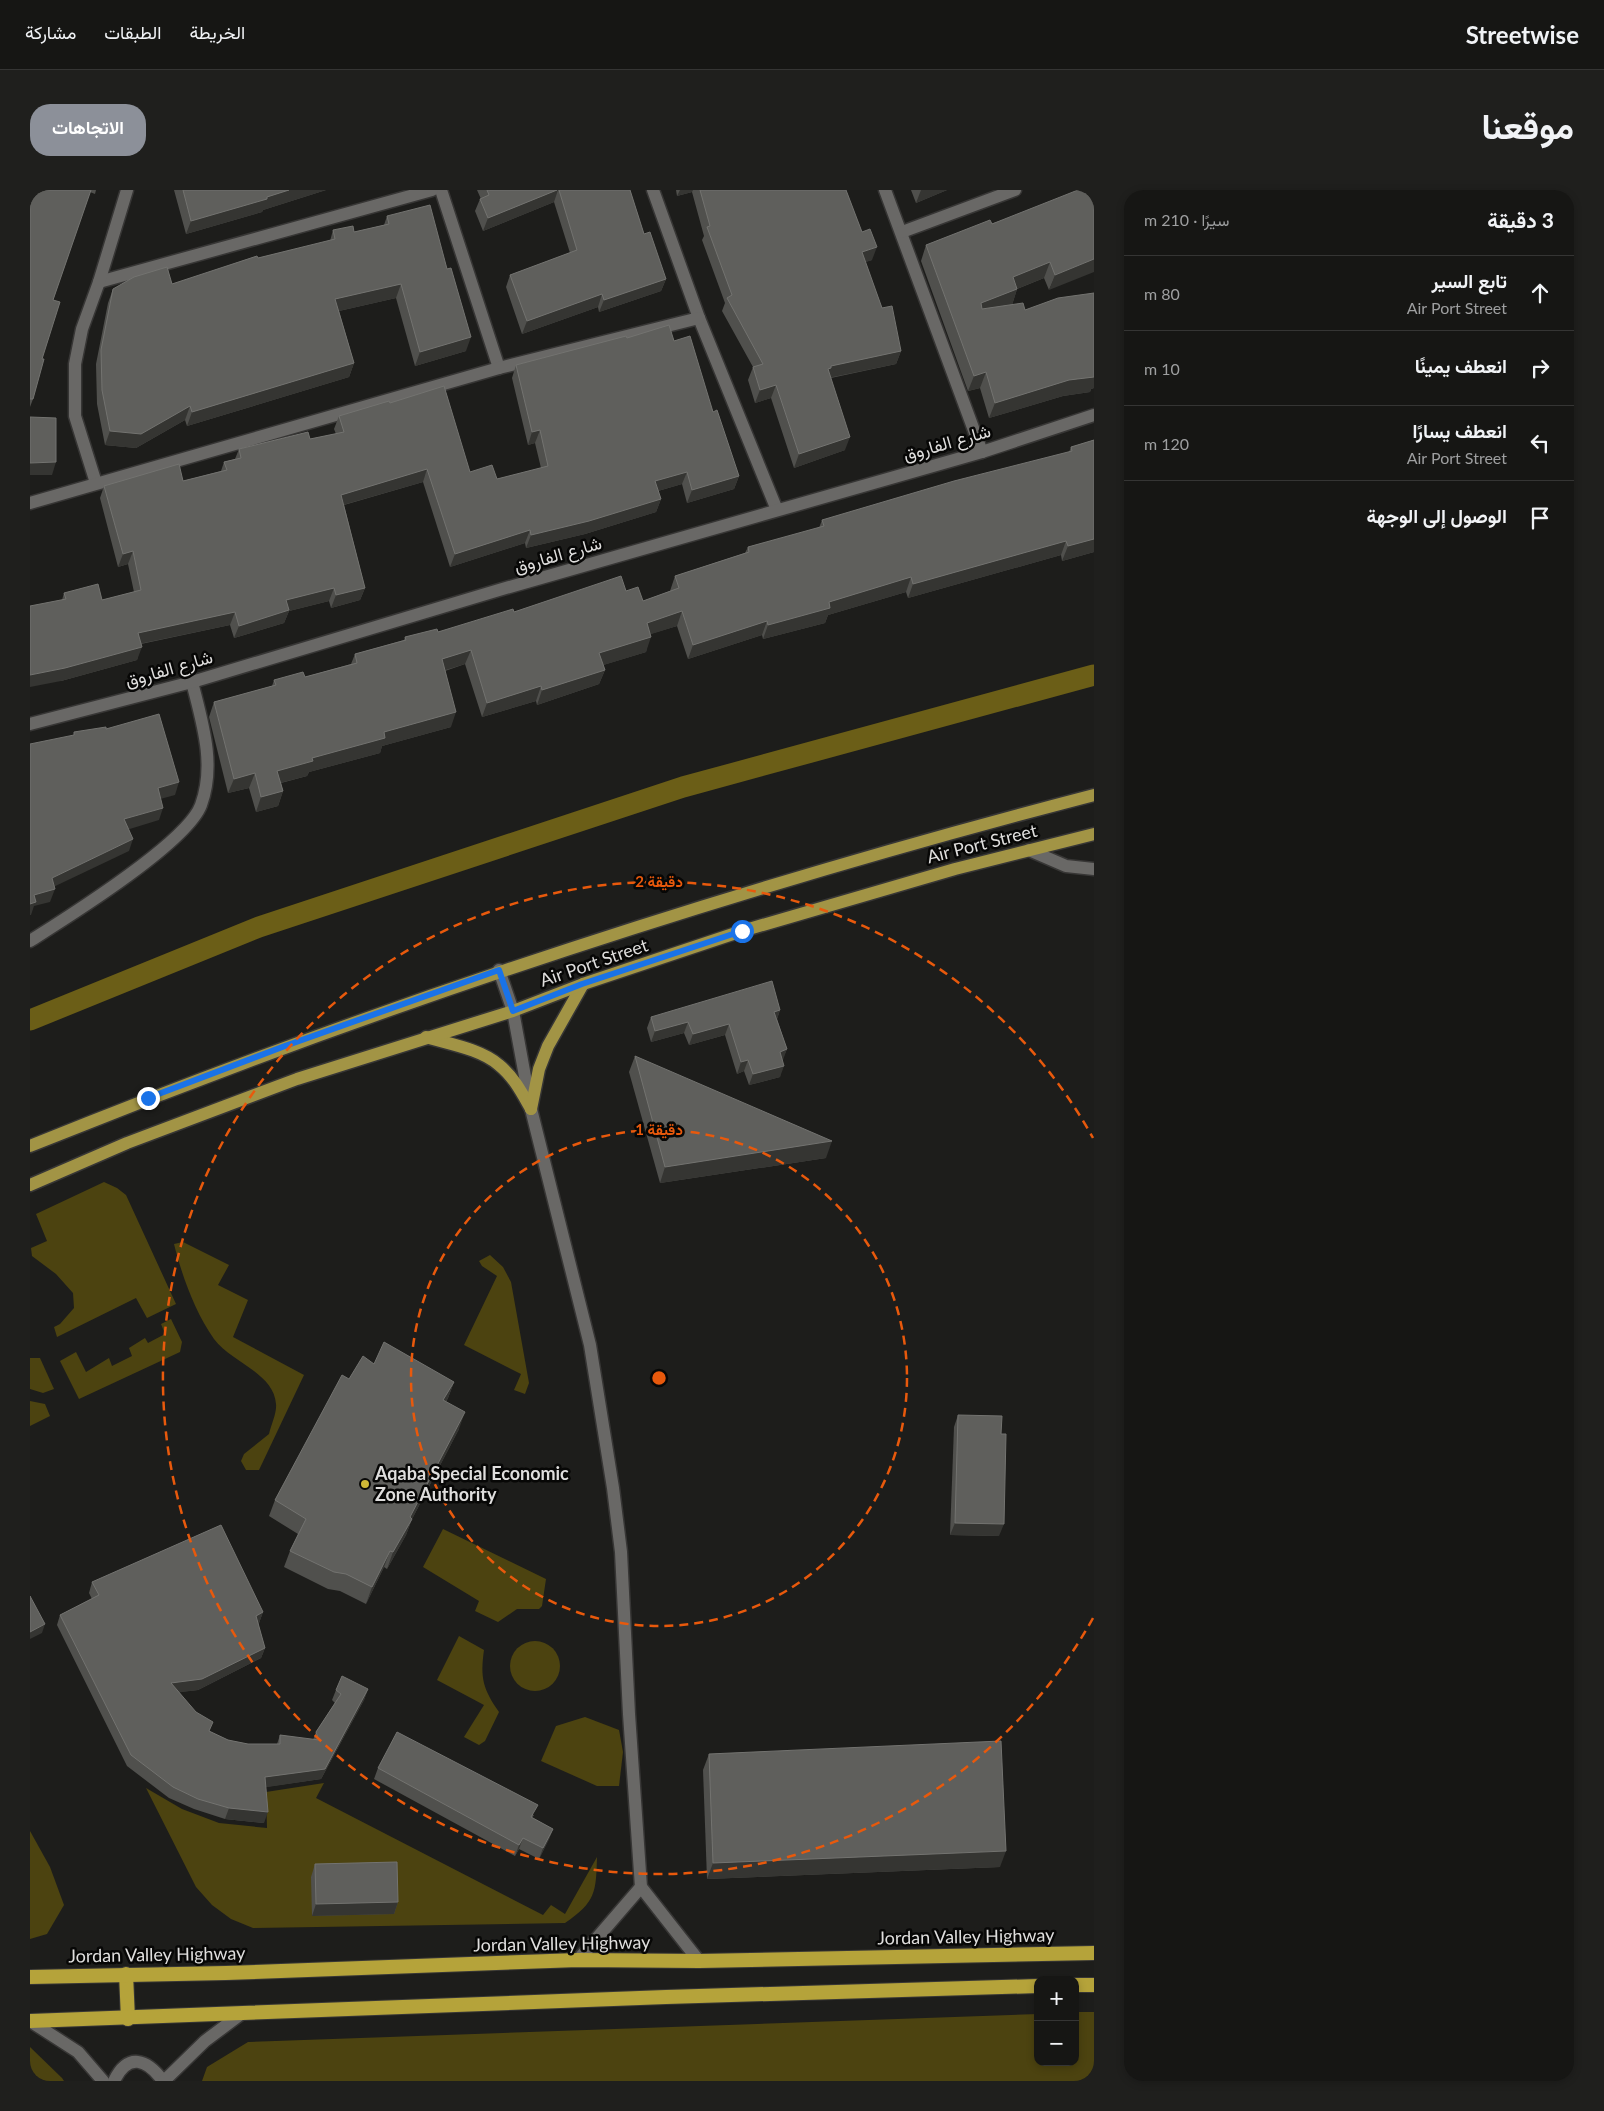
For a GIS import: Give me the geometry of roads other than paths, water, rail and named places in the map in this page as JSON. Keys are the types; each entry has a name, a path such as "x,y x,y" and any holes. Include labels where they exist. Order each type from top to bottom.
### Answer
{"highway":[{"name":"Jordan Valley Highway","path":"30,1976 232,1973 578,1960 699,1961 1094,1953"},
{"path":"126,1974 128,2019"},
{"path":"1079,1985 1094,1985"},
{"path":"30,2021 128,2019 666,1997 1034,1986"}],"main road":[{"name":"Air Port Street","path":"30,1146 285,1046 499,970 793,877 1094,795"},
{"name":"Air Port Street","path":"30,1185 127,1143 298,1079 513,1011 582,984 742,931 955,868 1094,834"},
{"path":"531,1109 539,1069 548,1046 582,984"},
{"path":"426,1037 472,1051 498,1063 514,1081 531,1109"}],"street":[{"path":"96,483 75,416 75,364 82,329 99,282 127,190"},
{"path":"99,282 432,190"},
{"path":"441,190 499,368"},
{"path":"653,190 699,318 777,510"},
{"path":"885,190 982,452"},
{"path":"902,232 1015,190"},
{"path":"30,503 499,368 699,318"},
{"name":"شارع الفاروق","path":"30,724 192,682 256,661 982,452 1094,415"},
{"path":"30,941 80,910 176,839 201,806 206,783 208,744 192,682"},
{"path":"1029,850 1066,866 1094,869"},
{"path":"499,970 513,1011 531,1109 590,1345 614,1488 621,1552 629,1714 641,1887 699,1961"},
{"path":"578,1960 641,1887"},
{"path":"114,2081 129,2063 138,2062 154,2068 164,2081 205,2041 241,2014"},
{"path":"30,2021 78,2052 103,2081"}],"waterway":[{"path":"30,1020 259,927 683,787 1094,675"}],"place":[{"name":"Aqaba Special Economic Zone Authority","path":"365,1484"}]}
